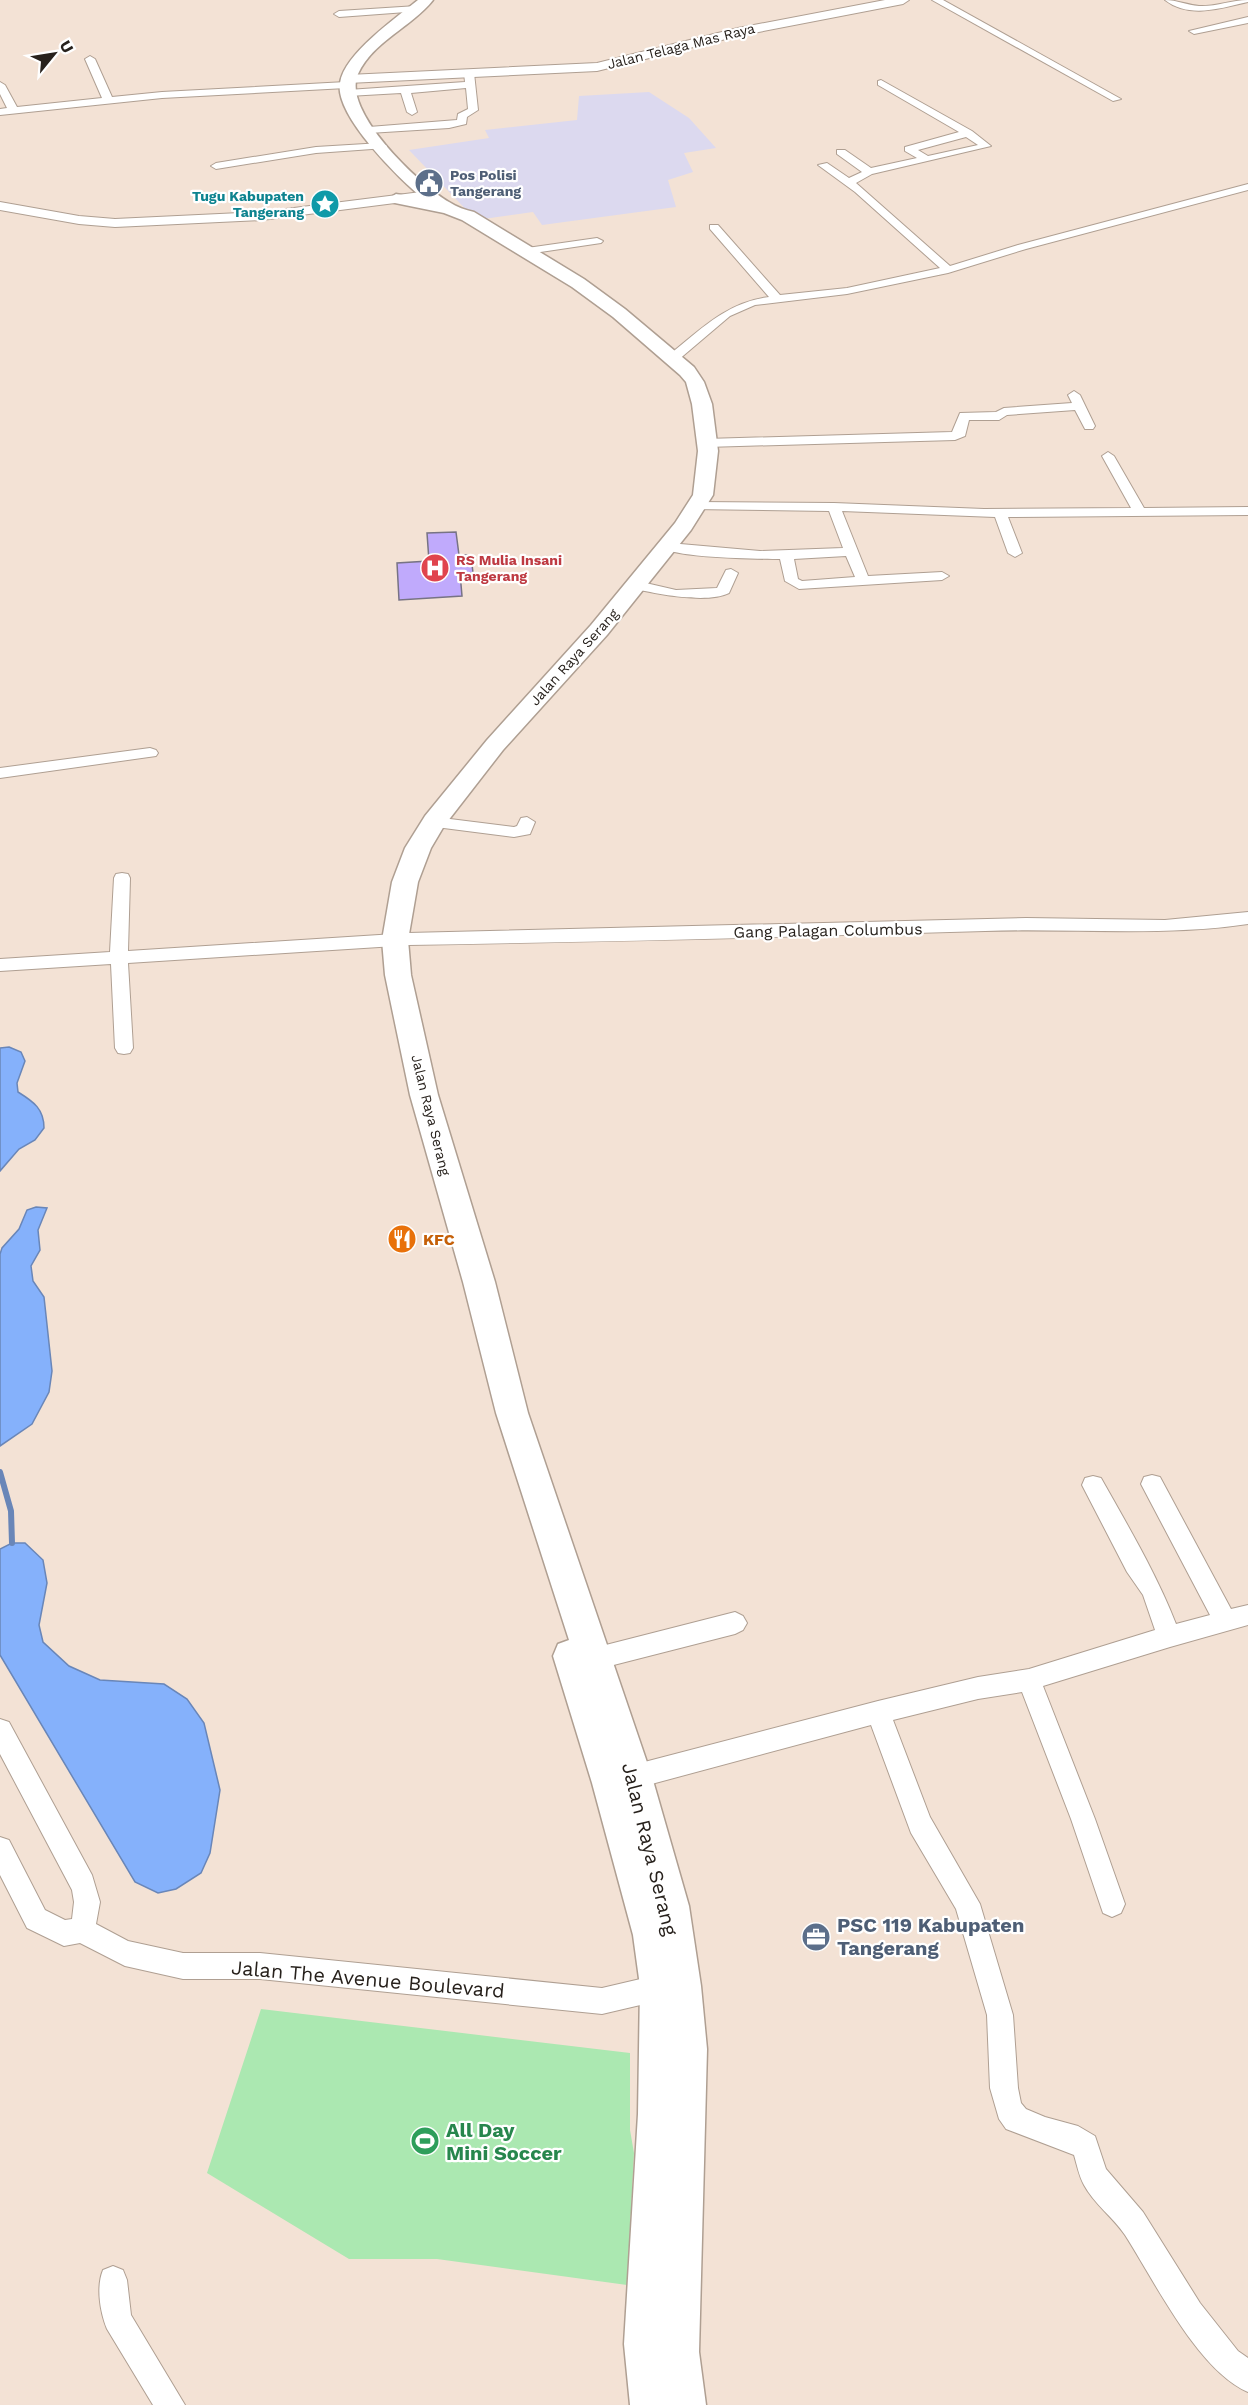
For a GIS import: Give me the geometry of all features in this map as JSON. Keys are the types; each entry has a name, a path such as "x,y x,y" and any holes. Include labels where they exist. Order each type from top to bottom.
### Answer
{"highway":[{"path":"347,86 362,57 422,4"},
{"name":"Jalan Raya Serang","path":"347,86 353,108 401,172 449,209 468,216 578,283 619,313 673,358 695,382 702,404 707,463 704,495 669,546 637,585 495,745 434,822 418,848 401,939 413,1011 411,1036 424,1095 535,1487 633,1778 669,1906 670,1986 659,2114 647,2344 653,2405"},
{"path":"401,172 389,195 449,209"},
{"name":"Jalan Raya Serang","path":"535,1487 536,1540 611,1783 686,2049 676,2352 683,2405"}],"main road":[{"name":"Jalan Telaga Mas Raya","path":"347,86 471,79 605,66 760,27 903,0"},
{"path":"0,206 79,220 115,223 262,216 424,190"},
{"path":"0,193 97,211 126,212 258,206 389,195"},
{"path":"115,223 126,212"}],"street":[{"path":"936,0 1116,99"},
{"path":"1176,1 1199,10 1245,0"},
{"path":"339,14 422,4"},
{"path":"1194,31 1248,20"},
{"path":"90,59 108,100"},
{"path":"0,112 108,100 347,86 405,90 471,79 473,110 462,116 462,122 458,124 369,130"},
{"path":"849,182 869,172 986,146 968,133 881,83"},
{"path":"0,86 13,110"},
{"path":"405,90 412,112"},
{"path":"926,159 909,149 968,133"},
{"path":"216,166 316,150 382,147"},
{"path":"841,152 869,172"},
{"path":"823,165 849,182 948,270"},
{"path":"673,358 726,314 753,302 847,291 948,270 1022,247 1248,187"},
{"path":"714,227 777,298"},
{"path":"527,252 597,241"},
{"path":"1073,393 1089,426"},
{"path":"706,442 955,436 960,433 964,417 999,416 1002,412 1078,406"},
{"path":"1108,456 1140,512"},
{"path":"696,506 834,507 906,512 1000,513 1248,511"},
{"path":"834,507 863,581"},
{"path":"1000,513 1015,554"},
{"path":"669,546 700,552 787,557 850,552"},
{"path":"787,557 792,581 799,585 942,576"},
{"path":"637,585 676,594 720,592 724,590 731,573"},
{"path":"0,773 150,753"},
{"path":"434,822 514,832 524,830 527,822"},
{"path":"122,878 118,956 124,1048"},
{"name":"Gang Palagan Columbus","path":"0,965 401,939 874,930 1028,924 1198,926 1248,918"},
{"path":"633,1778 878,1712 978,1688 1029,1680 1170,1636 1237,1618 1152,1484"},
{"path":"1093,1485 1131,1552 1133,1564 1155,1596 1161,1619 1170,1636"},
{"path":"594,1659 735,1623"},
{"path":"1029,1680 1083,1819 1112,1904"},
{"path":"878,1712 920,1824 967,1904 1000,2015 1004,2088 1009,2109 1016,2119 1044,2131 1078,2140 1085,2146 1095,2177 1133,2222 1190,2313 1228,2361 1248,2377"},
{"path":"0,1730 84,1884 89,1898 88,1912 81,1930"},
{"name":"Jalan The Avenue Boulevard","path":"0,1849 36,1919 64,1933 81,1930 125,1953 183,1966 260,1966 602,2001 670,1986"},
{"path":"113,2280 117,2319 170,2405"}],"shaded area":[{"path":"649,92 689,118 716,148 684,153 693,172 668,180 676,207 542,225 533,212 476,220 409,150 489,138 485,130 577,120 579,96"}],"green space":[{"name":"All Day Mini Soccer","path":"261,2009 630,2053 630,2130 634,2153 627,2285 437,2259 349,2259 207,2173"}],"water":[{"path":"9,1047 21,1052 25,1061 17,1083 18,1092 29,1099 40,1111 44,1128 35,1140 19,1149 0,1171 0,1048"},
{"path":"36,1207 47,1208 38,1230 40,1250 31,1266 33,1281 44,1297 52,1371 49,1392 32,1424 0,1446 0,1254 2,1248 19,1229 27,1210"},
{"path":"12,1543 25,1543 43,1560 47,1583 39,1625 43,1642 69,1666 100,1680 164,1684 187,1699 204,1723 220,1790 210,1853 201,1873 176,1889 158,1893 135,1882 0,1655 0,1549"}],"building":[{"name":"RS Mulia Insani Tangerang","path":"456,532 459,555 471,555 473,573 460,573 462,596 399,600 397,563 429,561 427,533"}],"waterway":[{"path":"0,1472 11,1511 12,1543"}],"place":[{"name":"Pos Polisi Tangerang","path":"429,183"},
{"name":"Tugu Kabupaten Tangerang","path":"325,204"},
{"name":"RS Mulia Insani Tangerang","path":"435,568"},
{"name":"KFC","path":"402,1239"},
{"name":"PSC 119 Kabupaten Tangerang","path":"816,1937"},
{"name":"All Day Mini Soccer","path":"425,2141"}]}
